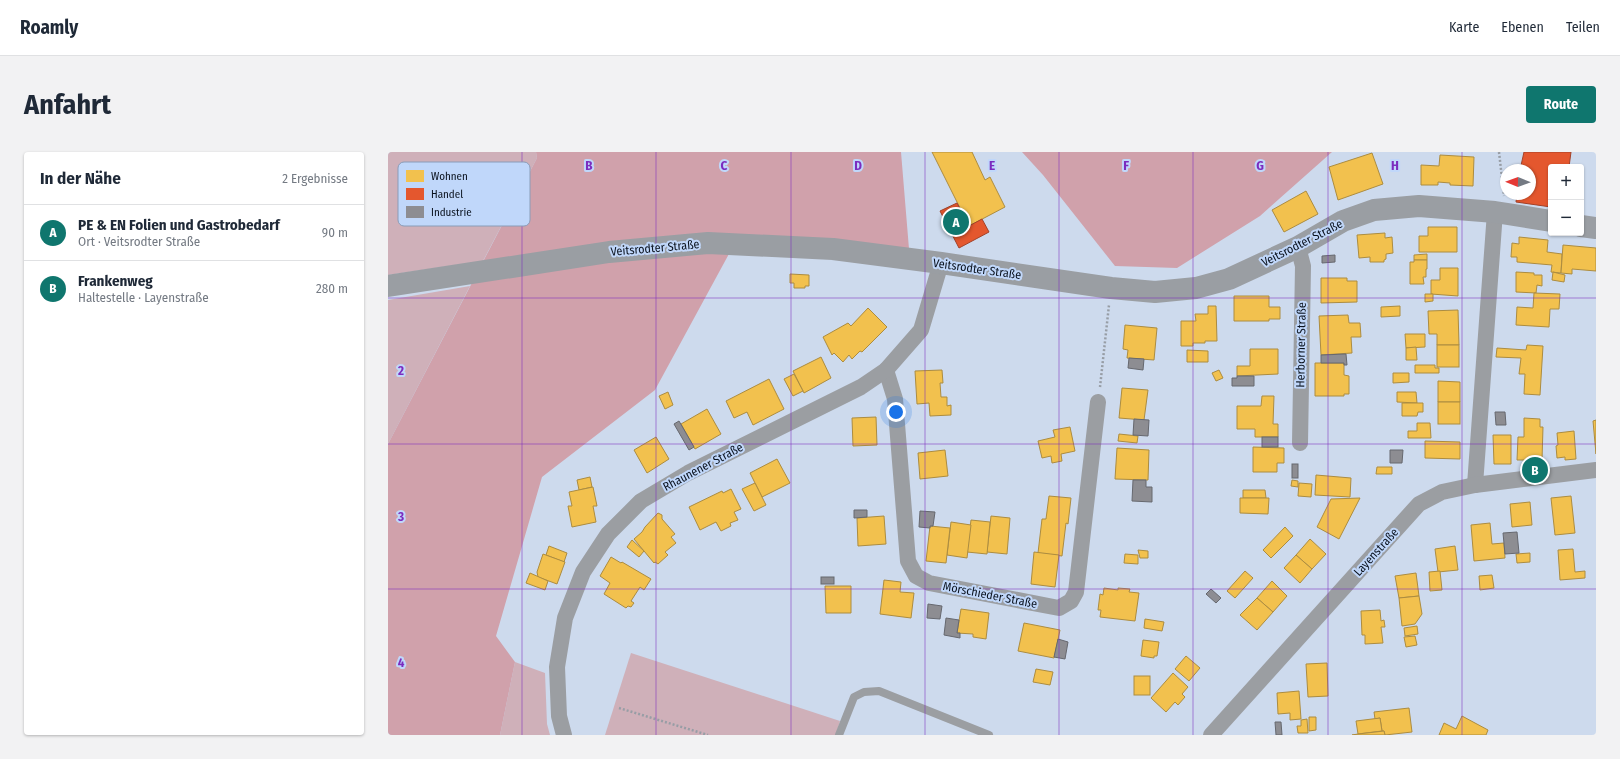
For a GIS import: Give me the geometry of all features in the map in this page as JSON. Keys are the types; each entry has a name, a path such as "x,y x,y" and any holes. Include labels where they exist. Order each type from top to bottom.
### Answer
{"street":[{"name":"Veitsrodter Straße","path":"388,286 609,252 708,243 833,249 1111,288 1155,292 1196,288 1229,279 1298,247 1343,221 1374,210 1419,206 1500,213 1548,221"},
{"path":"1475,485 1500,213"},
{"path":"1584,226 1596,228"},
{"name":"Herborner Straße","path":"1298,247 1303,266 1300,443"},
{"name":"Rhaunener Straße","path":"564,735 559,716 557,668 565,618 583,572 608,534 641,501 688,473 861,387 886,370 921,330 941,263"},
{"name":"Mörschieder Straße","path":"886,370 894,398 908,561 916,576 929,583 1059,608 1071,602 1076,592 1098,402"},
{"name":"Layenstraße","path":"1211,735 1419,504 1442,492 1475,485 1596,470"}],"lane":[{"path":"839,735 854,697 864,692 879,691 989,735"}],"path":[{"path":"1499,152 1500,213"},
{"path":"1098,402 1111,288"},
{"path":"619,708 708,735"}],"shaded area":[{"path":"388,152 536,152 537,158 530,171 530,162 398,162 398,226 501,226 483,261 388,275"},
{"path":"536,152 901,152 909,249 730,252 655,390 542,477 496,636 515,662 500,735 388,735 388,444 502,226 530,226 530,171 537,158"},
{"path":"1022,152 1332,152 1260,216 1177,268 1115,266 1043,175"},
{"path":"470,286 388,444 388,300"},
{"path":"631,653 840,721 836,735 605,735"},
{"path":"515,662 545,673 547,724 550,735 500,735"}],"building: Wohnen":[{"path":"932,152 972,152 985,180 990,177 1005,207 969,226"},
{"path":"1372,153 1383,184 1338,200 1329,167"},
{"path":"1440,155 1474,157 1473,186 1450,185 1450,183 1438,182 1438,185 1421,185 1421,165 1439,166"},
{"path":"1306,191 1318,214 1284,232 1272,210"},
{"path":"1428,227 1457,227 1457,252 1419,252 1419,236 1428,236"},
{"path":"1385,233 1385,238 1392,237 1393,253 1386,254 1386,259 1384,262 1370,262 1370,257 1359,258 1357,235"},
{"path":"1519,237 1548,240 1547,252 1562,254 1561,273 1551,272 1552,265 1517,262 1517,257 1511,257 1512,243 1519,244"},
{"path":"1563,245 1596,248 1596,271 1572,269 1572,274 1561,273"},
{"path":"1427,254 1427,260 1414,260 1414,255"},
{"path":"1414,260 1427,260 1426,277 1423,277 1424,284 1410,284 1410,262 1414,262"},
{"path":"1440,268 1458,268 1458,296 1431,294 1431,280 1440,280"},
{"path":"1516,272 1542,275 1542,286 1537,285 1536,293 1516,292"},
{"path":"1553,272 1565,275 1564,282 1552,280"},
{"path":"790,274 809,275 809,286 805,286 805,288 794,288 794,283 790,283"},
{"path":"1321,278 1347,278 1347,281 1357,281 1357,302 1321,303"},
{"path":"1534,293 1560,294 1559,309 1550,309 1549,327 1516,325 1517,307 1533,308"},
{"path":"1425,294 1433,294 1433,301 1425,302"},
{"path":"1234,296 1269,296 1269,307 1280,307 1280,319 1269,319 1269,321 1234,321"},
{"path":"1208,306 1216,306 1217,341 1193,343 1193,346 1181,346 1181,321 1196,321 1195,314 1208,314"},
{"path":"1400,306 1400,316 1381,317 1381,307"},
{"path":"868,308 887,327 862,352 860,351 852,359 849,355 843,362 834,353 832,355 823,337 848,323 851,326"},
{"path":"1458,310 1459,345 1437,345 1437,334 1429,334 1428,311"},
{"path":"1348,315 1349,323 1360,323 1361,337 1351,337 1352,353 1321,355 1319,316"},
{"path":"1125,325 1157,328 1154,360 1127,358 1128,350 1123,349"},
{"path":"1405,334 1425,334 1425,347 1406,348"},
{"path":"1437,345 1459,345 1459,367 1437,367"},
{"path":"1527,345 1543,346 1540,395 1524,394 1525,374 1519,374 1521,358 1496,357 1497,348 1526,350"},
{"path":"1416,347 1417,360 1406,360 1406,348"},
{"path":"1250,349 1278,349 1278,374 1237,376 1237,366 1250,366"},
{"path":"1187,350 1208,351 1208,362 1187,362"},
{"path":"821,357 831,378 804,393 793,371"},
{"path":"1315,363 1344,363 1344,375 1349,376 1349,394 1344,394 1344,396 1315,396"},
{"path":"1415,365 1435,365 1435,368 1439,368 1439,373 1415,373"},
{"path":"942,370 943,383 940,383 941,397 947,397 947,406 951,405 951,415 930,416 929,403 917,404 915,371"},
{"path":"1219,370 1223,378 1216,381 1212,373"},
{"path":"1393,373 1409,373 1409,382 1393,383"},
{"path":"794,374 803,391 793,396 784,379"},
{"path":"769,379 784,409 753,425 747,412 734,418 726,401"},
{"path":"1438,381 1460,382 1460,402 1438,402"},
{"path":"1122,388 1148,390 1144,420 1119,418"},
{"path":"668,392 673,405 665,409 659,396"},
{"path":"1397,392 1416,392 1417,403 1397,402"},
{"path":"1262,396 1274,396 1273,424 1278,424 1278,437 1255,437 1255,429 1237,429 1237,406 1261,406"},
{"path":"1438,402 1460,402 1460,424 1438,424"},
{"path":"1402,403 1423,403 1423,412 1418,412 1417,416 1402,416"},
{"path":"707,409 721,434 695,449 681,424"},
{"path":"876,417 877,445 853,446 852,418"},
{"path":"1524,418 1540,419 1540,427 1543,427 1542,460 1517,460 1518,437 1524,437"},
{"path":"1596,420 1596,454 1593,421"},
{"path":"1417,423 1430,423 1431,438 1408,438 1408,431 1417,431"},
{"path":"1070,427 1075,451 1061,454 1062,461 1052,463 1051,456 1042,458 1038,441 1055,437 1053,430"},
{"path":"1574,431 1576,459 1565,460 1565,457 1557,458 1557,433"},
{"path":"1119,434 1138,436 1137,443 1118,441"},
{"path":"1493,435 1511,435 1511,464 1494,464"},
{"path":"656,437 669,459 647,473 634,450"},
{"path":"1425,441 1460,442 1460,459 1425,458"},
{"path":"1253,447 1284,448 1284,463 1277,463 1277,472 1253,472"},
{"path":"1117,448 1149,450 1148,480 1115,479"},
{"path":"945,450 948,476 920,479 918,453"},
{"path":"777,459 790,483 762,497 750,473"},
{"path":"1377,467 1392,467 1392,474 1376,474"},
{"path":"1316,475 1351,478 1350,497 1315,495"},
{"path":"590,477 592,487 579,490 577,480"},
{"path":"1292,480 1298,481 1298,487 1291,486"},
{"path":"755,483 766,505 754,511 742,489"},
{"path":"1299,483 1312,484 1311,497 1298,496"},
{"path":"593,487 597,506 593,506 596,522 572,527 568,506 572,506 569,492"},
{"path":"731,489 741,509 734,512 738,520 730,523 731,526 721,531 716,522 700,530 689,507 722,491 723,493"},
{"path":"1243,490 1265,490 1266,498 1243,498"},
{"path":"1049,496 1071,498 1062,556 1038,553 1042,519 1046,519"},
{"path":"1571,496 1575,533 1555,535 1551,498"},
{"path":"1240,498 1269,498 1268,514 1240,513"},
{"path":"1360,498 1339,539 1317,527 1331,499"},
{"path":"1530,502 1532,525 1512,527 1510,504"},
{"path":"658,513 662,515 662,519 675,534 671,537 676,543 665,552 668,555 658,564 655,562 654,563 634,539"},
{"path":"884,516 886,544 858,546 857,518"},
{"path":"991,516 1010,518 1007,554 987,552"},
{"path":"971,520 990,522 987,554 967,552"},
{"path":"951,522 971,525 967,558 947,555"},
{"path":"1490,523 1492,544 1504,543 1505,558 1474,561 1471,525"},
{"path":"930,526 950,528 946,563 926,561"},
{"path":"1285,527 1293,536 1271,558 1263,550"},
{"path":"1310,539 1326,554 1312,569 1296,555"},
{"path":"632,540 644,551 639,557 627,547"},
{"path":"549,546 567,553 564,562 546,555"},
{"path":"1455,546 1458,570 1438,572 1435,549"},
{"path":"1573,549 1575,572 1585,571 1585,578 1560,580 1558,550"},
{"path":"1138,550 1148,551 1148,558 1140,558"},
{"path":"1034,552 1059,555 1055,587 1031,584"},
{"path":"1530,553 1530,562 1517,563 1516,554"},
{"path":"543,554 565,562 557,584 538,577 537,572"},
{"path":"1125,554 1138,555 1138,564 1124,563"},
{"path":"1296,555 1312,569 1300,583 1284,568"},
{"path":"611,557 651,579 644,590 640,587 631,601 634,603 631,607 628,606 626,608 604,594 610,583 600,576"},
{"path":"1245,571 1253,578 1235,598 1227,591"},
{"path":"1440,571 1442,590 1430,591 1429,572"},
{"path":"530,573 548,581 545,590 526,583"},
{"path":"1416,573 1419,596 1399,598 1395,576"},
{"path":"1492,575 1494,588 1480,590 1479,576"},
{"path":"884,580 901,582 900,592 914,593 911,618 880,614"},
{"path":"1272,581 1287,596 1273,612 1257,598"},
{"path":"825,586 851,586 851,613 826,613"},
{"path":"1104,588 1118,590 1118,588 1130,589 1129,592 1139,593 1135,621 1100,617 1101,610 1098,610 1100,594 1103,595"},
{"path":"1419,596 1422,614 1415,624 1402,626 1399,598"},
{"path":"1257,598 1273,612 1257,630 1240,615"},
{"path":"961,609 989,613 986,639 973,637 973,634 957,633"},
{"path":"1380,610 1381,621 1384,620 1385,627 1381,627 1383,643 1365,644 1365,635 1362,635 1361,611"},
{"path":"1145,619 1164,622 1162,631 1144,628"},
{"path":"1024,623 1060,630 1054,658 1018,651"},
{"path":"1417,626 1418,634 1405,636 1404,628"},
{"path":"1415,636 1417,645 1406,647 1404,637"},
{"path":"1143,640 1159,642 1157,656 1154,656 1154,658 1141,656"},
{"path":"1186,656 1200,668 1189,681 1175,669"},
{"path":"1327,663 1328,696 1308,697 1306,664"},
{"path":"1036,669 1053,672 1050,685 1033,682"},
{"path":"1173,673 1188,687 1182,694 1185,697 1178,705 1175,702 1166,712 1151,698"},
{"path":"1134,676 1150,676 1150,695 1134,695"},
{"path":"1299,691 1301,719 1290,720 1290,713 1278,714 1277,693"},
{"path":"1409,708 1412,732 1385,735 1384,731 1382,731 1380,718 1375,719 1374,712"},
{"path":"1462,716 1488,730 1486,735 1439,735 1444,723 1456,729"},
{"path":"1309,717 1316,717 1316,730 1309,731"},
{"path":"1380,718 1382,731 1358,734 1356,721"},
{"path":"1307,719 1308,733 1298,733 1297,726 1301,726 1301,720"},
{"path":"1384,731 1385,735 1352,735 1358,734"}],"building: Handel":[{"path":"1524,152 1571,152 1569,164 1548,164 1548,207 1516,202 1516,200 1536,200 1536,164 1521,164"},
{"path":"957,203 969,226 982,219 989,232 959,248 940,211"}],"building: Industrie":[{"path":"1335,255 1335,262 1322,263 1322,256"},
{"path":"1346,354 1347,365 1344,365 1344,363 1321,363 1321,355"},
{"path":"1129,358 1144,359 1143,370 1128,368"},
{"path":"1237,376 1254,376 1254,386 1232,386 1232,378 1237,378"},
{"path":"1495,412 1505,412 1506,425 1496,425"},
{"path":"1134,419 1149,420 1148,436 1133,435"},
{"path":"679,421 694,447 689,450 674,424"},
{"path":"1262,437 1278,437 1278,447 1262,447"},
{"path":"1390,450 1403,450 1402,463 1390,463"},
{"path":"1292,464 1298,464 1298,478 1292,478"},
{"path":"1133,480 1146,480 1146,487 1152,487 1152,502 1132,501"},
{"path":"854,510 867,510 867,517 854,518"},
{"path":"920,511 935,512 933,526 930,526 930,528 919,527"},
{"path":"1517,532 1519,553 1505,554 1503,533"},
{"path":"821,577 834,577 834,584 821,584"},
{"path":"1211,589 1221,598 1216,603 1206,594"},
{"path":"928,604 942,606 940,619 927,618"},
{"path":"946,618 959,620 957,633 960,633 960,638 944,635"},
{"path":"1058,639 1068,642 1065,659 1054,657"},
{"path":"1275,722 1281,722 1282,735 1276,735"}],"place":[{"name":"PE & EN Folien und Gastrobedarf","path":"956,222"},
{"name":"Frankenweg","path":"1535,470"}]}
